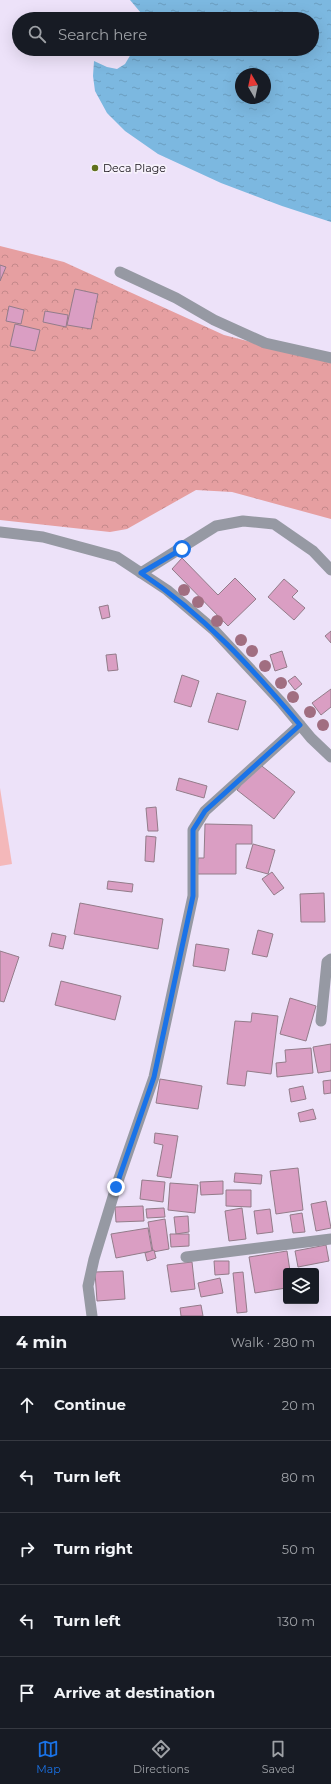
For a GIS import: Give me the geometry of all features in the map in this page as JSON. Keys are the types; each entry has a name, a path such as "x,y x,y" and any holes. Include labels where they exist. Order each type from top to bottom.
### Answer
{"street":[{"path":"120,272 176,298 214,320 265,343 331,358"},
{"path":"141,573 216,526 244,521 274,524 313,551 331,570"},
{"path":"0,532 43,537 117,557 167,590 214,630 311,738 331,757"},
{"path":"92,1316 88,1286 94,1259 116,1187 154,1077 193,896 193,830 205,811 300,725"},
{"path":"321,1021 327,962 331,959"},
{"path":"186,1257 331,1239"}],"green space":[{"path":"0,246 64,262 224,335 331,363 331,519 232,492 196,490 127,529 110,532 0,520"}],"shaded area":[{"path":"0,788 12,864 0,866"}],"water":[{"path":"130,0 331,0 331,222 282,206 221,183 158,154 125,131 107,113 95,91 93,76 94,61 107,67 117,69 125,64 130,56 319,56 319,12 140,12"}],"building":[{"path":"0,265 6,267 0,281"},
{"path":"75,289 98,294 91,329 67,325"},
{"path":"9,306 24,310 21,324 6,321"},
{"path":"45,311 68,315 66,327 43,322"},
{"path":"15,324 40,330 35,351 10,346"},
{"path":"182,558 218,595 235,578 256,599 228,626 172,569"},
{"path":"284,579 298,591 292,597 305,608 294,620 268,597"},
{"path":"108,605 110,617 102,619 99,607"},
{"path":"331,631 331,643 325,636"},
{"path":"282,651 287,667 275,671 270,655"},
{"path":"116,654 118,670 108,671 106,655"},
{"path":"182,675 199,681 191,707 174,702"},
{"path":"295,676 302,684 295,690 288,681"},
{"path":"331,689 331,707 321,715 312,703"},
{"path":"217,693 246,701 238,730 208,722"},
{"path":"258,763 295,792 274,819 237,790"},
{"path":"179,778 207,786 204,798 176,790"},
{"path":"156,807 158,831 148,831 146,808"},
{"path":"205,824 252,825 252,844 236,844 236,874 197,874 198,858 204,858"},
{"path":"146,836 156,837 154,862 145,861"},
{"path":"253,844 275,850 268,874 246,868"},
{"path":"272,872 284,888 274,895 262,879"},
{"path":"108,881 133,884 132,892 107,889"},
{"path":"324,893 325,922 301,922 300,894"},
{"path":"80,903 163,919 158,949 74,934"},
{"path":"258,930 273,934 267,957 252,954"},
{"path":"52,933 66,936 63,949 49,946"},
{"path":"196,944 229,949 225,971 193,966"},
{"path":"0,951 19,957 4,1002 0,1001"},
{"path":"61,981 121,996 115,1020 55,1005"},
{"path":"290,998 316,1006 306,1041 280,1034"},
{"path":"252,1013 278,1016 271,1074 247,1071 245,1086 227,1084 235,1021 251,1022"},
{"path":"331,1044 331,1071 318,1073 313,1047"},
{"path":"311,1048 313,1073 277,1077 276,1063 286,1062 285,1050"},
{"path":"160,1079 202,1086 198,1109 156,1103"},
{"path":"331,1080 331,1093 324,1094 323,1081"},
{"path":"303,1086 306,1099 291,1102 289,1089"},
{"path":"313,1109 316,1119 300,1122 298,1113"},
{"path":"155,1133 178,1136 171,1178 157,1176 163,1145 154,1143"},
{"path":"298,1168 303,1210 276,1214 270,1171"},
{"path":"235,1173 262,1175 261,1184 234,1182"},
{"path":"142,1180 165,1182 163,1202 140,1199"},
{"path":"223,1181 223,1194 201,1195 200,1182"},
{"path":"170,1183 198,1185 195,1213 168,1210"},
{"path":"226,1190 251,1190 251,1207 226,1206"},
{"path":"326,1201 331,1228 316,1231 311,1204"},
{"path":"143,1206 144,1221 116,1222 115,1207"},
{"path":"164,1208 165,1217 147,1218 146,1209"},
{"path":"242,1208 246,1239 229,1241 225,1211"},
{"path":"270,1209 273,1232 257,1234 254,1211"},
{"path":"302,1213 305,1232 293,1233 290,1215"},
{"path":"188,1216 189,1232 176,1234 174,1217"},
{"path":"165,1219 169,1249 153,1252 148,1222"},
{"path":"148,1228 152,1251 116,1258 111,1234"},
{"path":"170,1234 189,1234 189,1246 171,1247"},
{"path":"326,1245 329,1261 298,1267 295,1251"},
{"path":"154,1250 156,1258 147,1261 145,1253"},
{"path":"287,1251 290,1268 283,1268 283,1288 255,1293 249,1257"},
{"path":"214,1261 229,1261 229,1274 215,1275"},
{"path":"192,1262 195,1289 171,1292 167,1265"},
{"path":"123,1271 125,1299 97,1301 95,1272"},
{"path":"243,1272 247,1312 237,1313 233,1273"},
{"path":"220,1278 223,1293 201,1297 198,1283"},
{"path":"201,1305 203,1316 181,1316 180,1308"}],"place":[{"name":"Deca Plage","path":"95,168"}],"route":[{"path":"116,1187 154,1077 193,896 193,830 205,811 300,725 281,702 214,630 167,590 141,573 182,549"}]}
